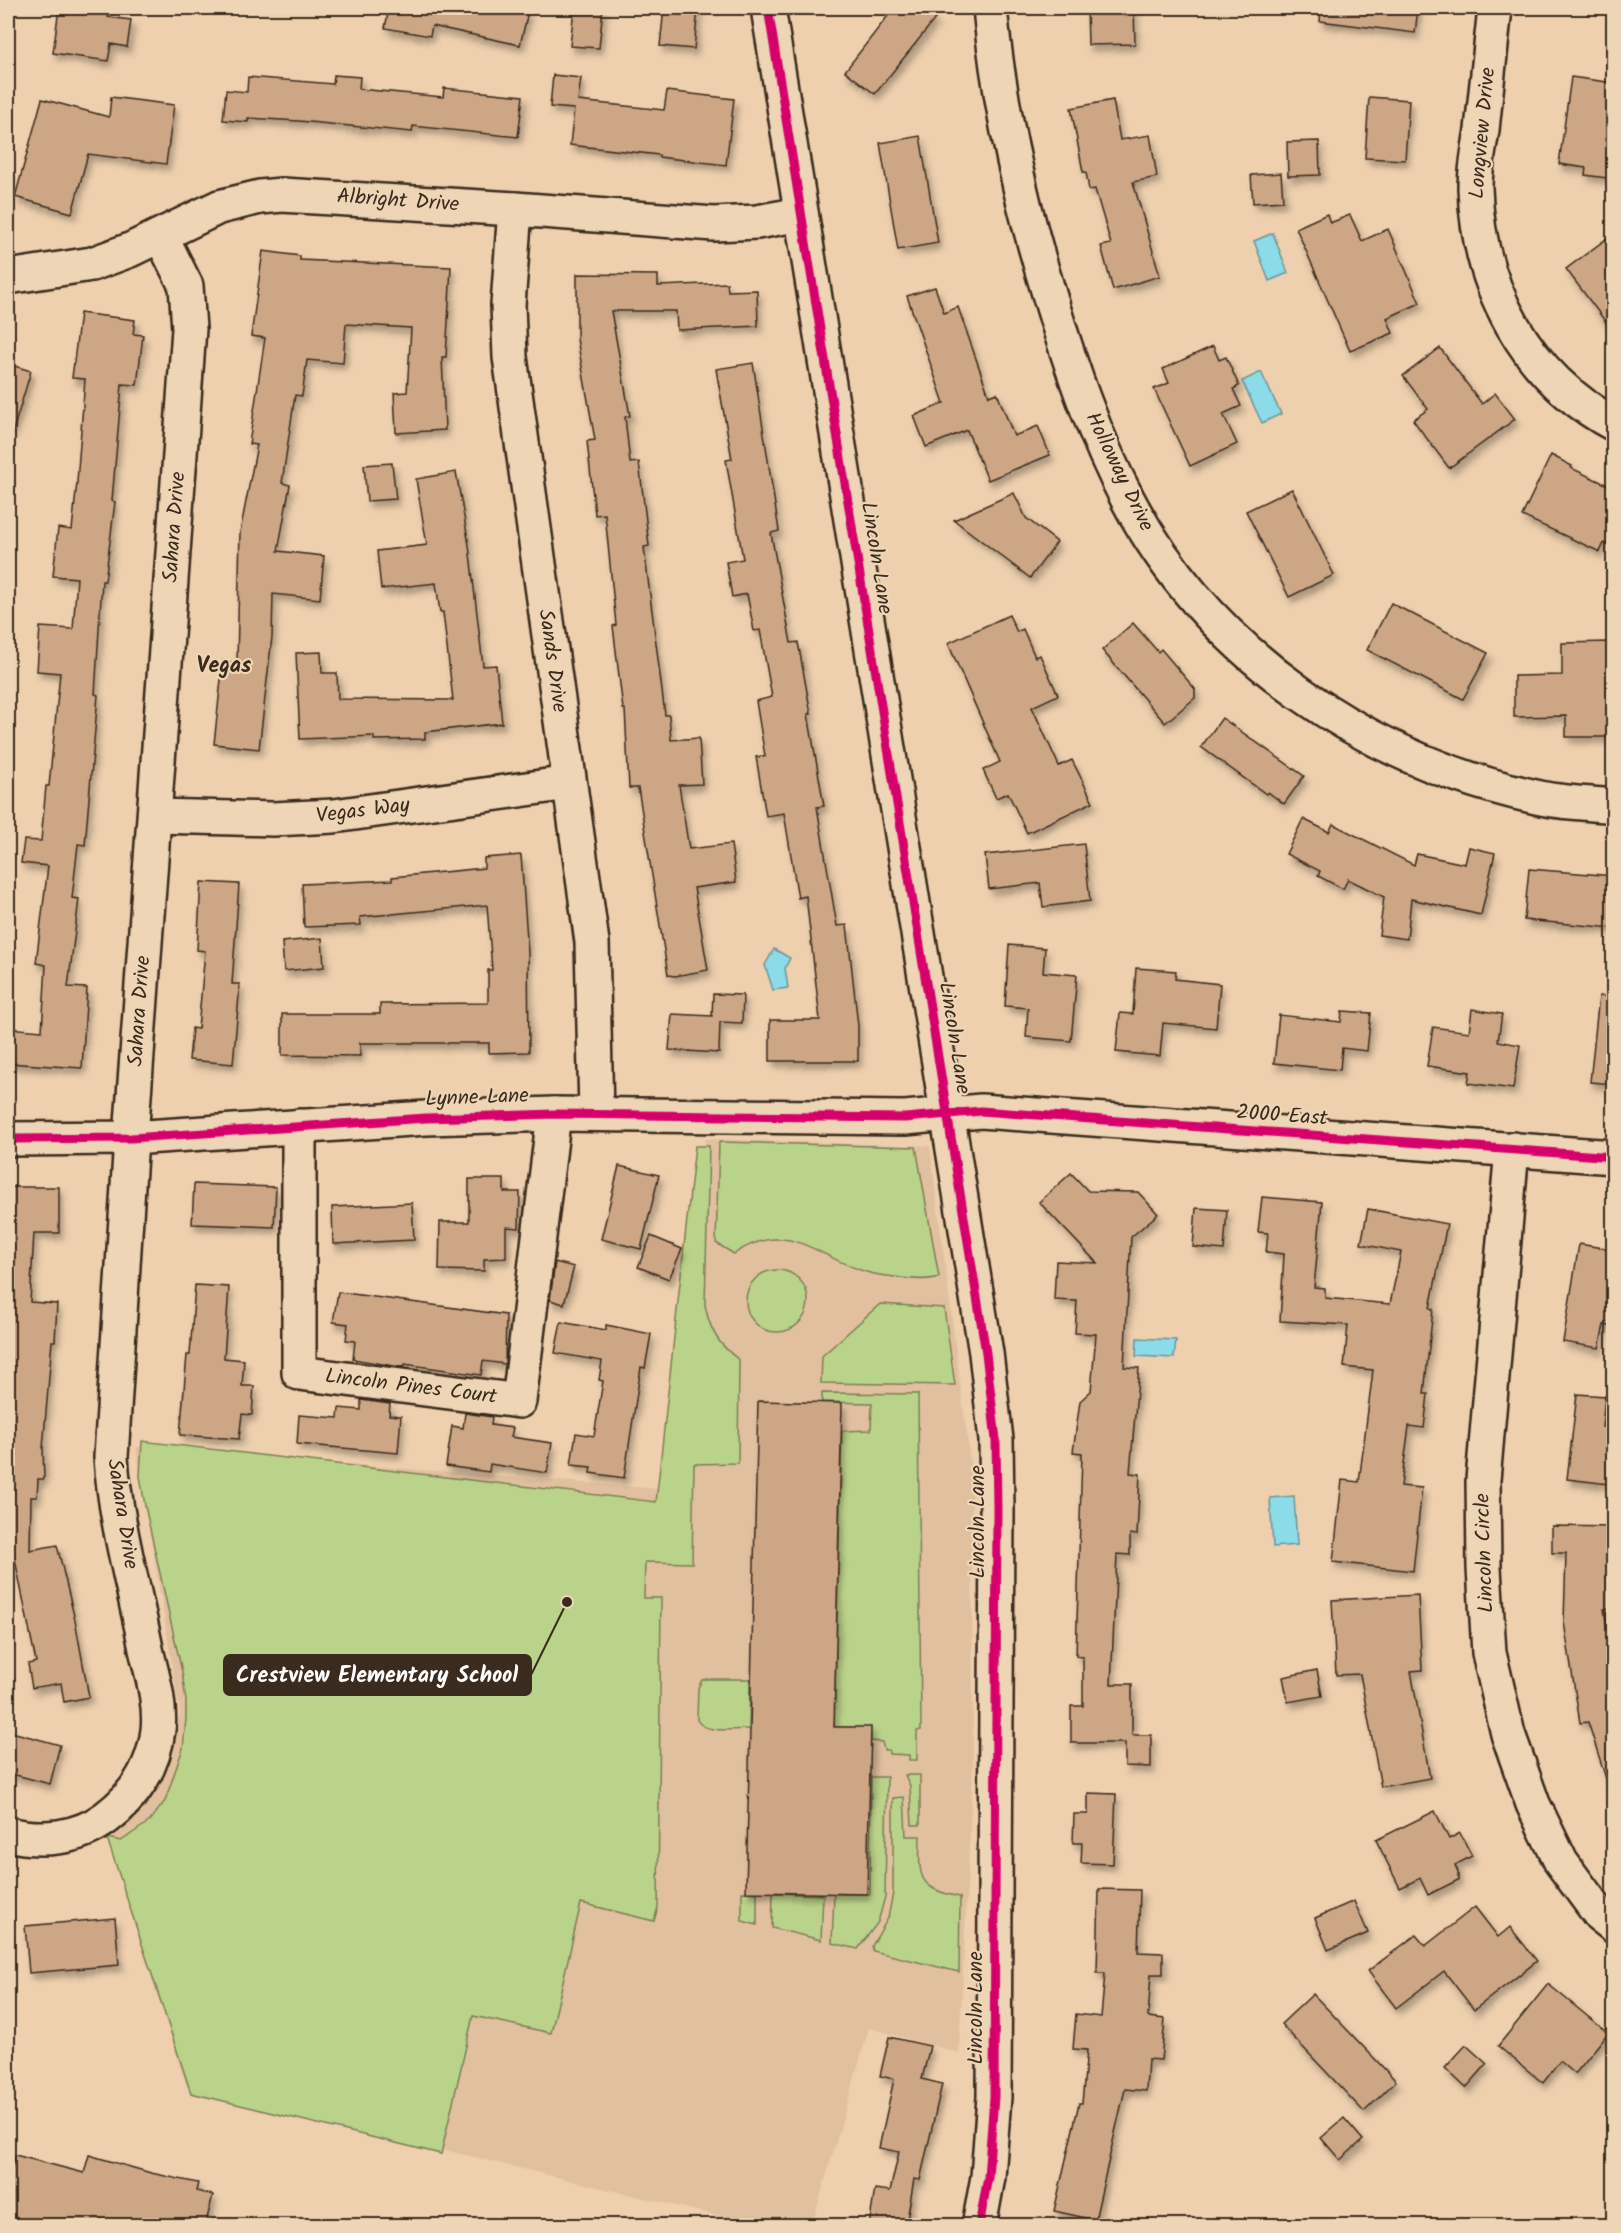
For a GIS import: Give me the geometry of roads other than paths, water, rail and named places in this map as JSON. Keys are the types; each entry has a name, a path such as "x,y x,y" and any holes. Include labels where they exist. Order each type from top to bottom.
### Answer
{"street":[{"name":"Lincoln Lane","path":"768,8 990,1380 997,1474 994,2097 990,2168 979,2226"},
{"name":"Holloway Drive","path":"990,8 995,59 1012,148 1035,248 1064,346 1096,432 1128,501 1158,549 1190,591 1239,643 1289,686 1340,721 1398,752 1468,779 1538,798 1614,806"},
{"name":"Longview Drive","path":"1495,8 1475,186 1479,236 1493,288 1522,341 1554,380 1589,410 1614,424"},
{"name":"Albright Drive","path":"8,277 92,264 160,236 219,207 260,197 282,195 714,224 757,222 801,214"},
{"name":"Sands Drive","path":"515,209 508,305 510,357 593,955 596,1113"},
{"name":"Sahara Drive","path":"8,1834 31,1839 46,1839 89,1828 116,1811 138,1786 146,1773 156,1743 158,1710 116,1501 111,1457 189,314 186,286 160,236"},
{"name":"Vegas Way","path":"155,816 273,819 334,816 569,783"},
{"name":"2000 East","path":"948,1114 981,1111 1614,1157"},
{"name":"Lynne Lane","path":"8,1139 131,1138 426,1118 554,1114 905,1118 948,1114"},
{"name":"Lincoln Pines Court","path":"299,1126 299,1373 519,1401 554,1114"},
{"name":"Lincoln Circle","path":"1512,1149 1483,1480 1484,1568 1489,1653 1508,1734 1533,1804 1561,1862 1600,1915 1614,1926"}],"water":[{"path":"1273,233 1288,273 1269,281 1254,241"},
{"path":"1261,372 1281,414 1262,423 1242,381"},
{"path":"774,949 790,958 785,968 788,988 773,990 765,965"},
{"path":"1137,1338 1176,1340 1174,1358 1136,1356"},
{"path":"1294,1496 1297,1545 1273,1547 1270,1498"}],"place":[{"name":"Crestview Elementary School","path":"567,1602"}],"district":[{"name":"Vegas","path":"224,666"}]}
